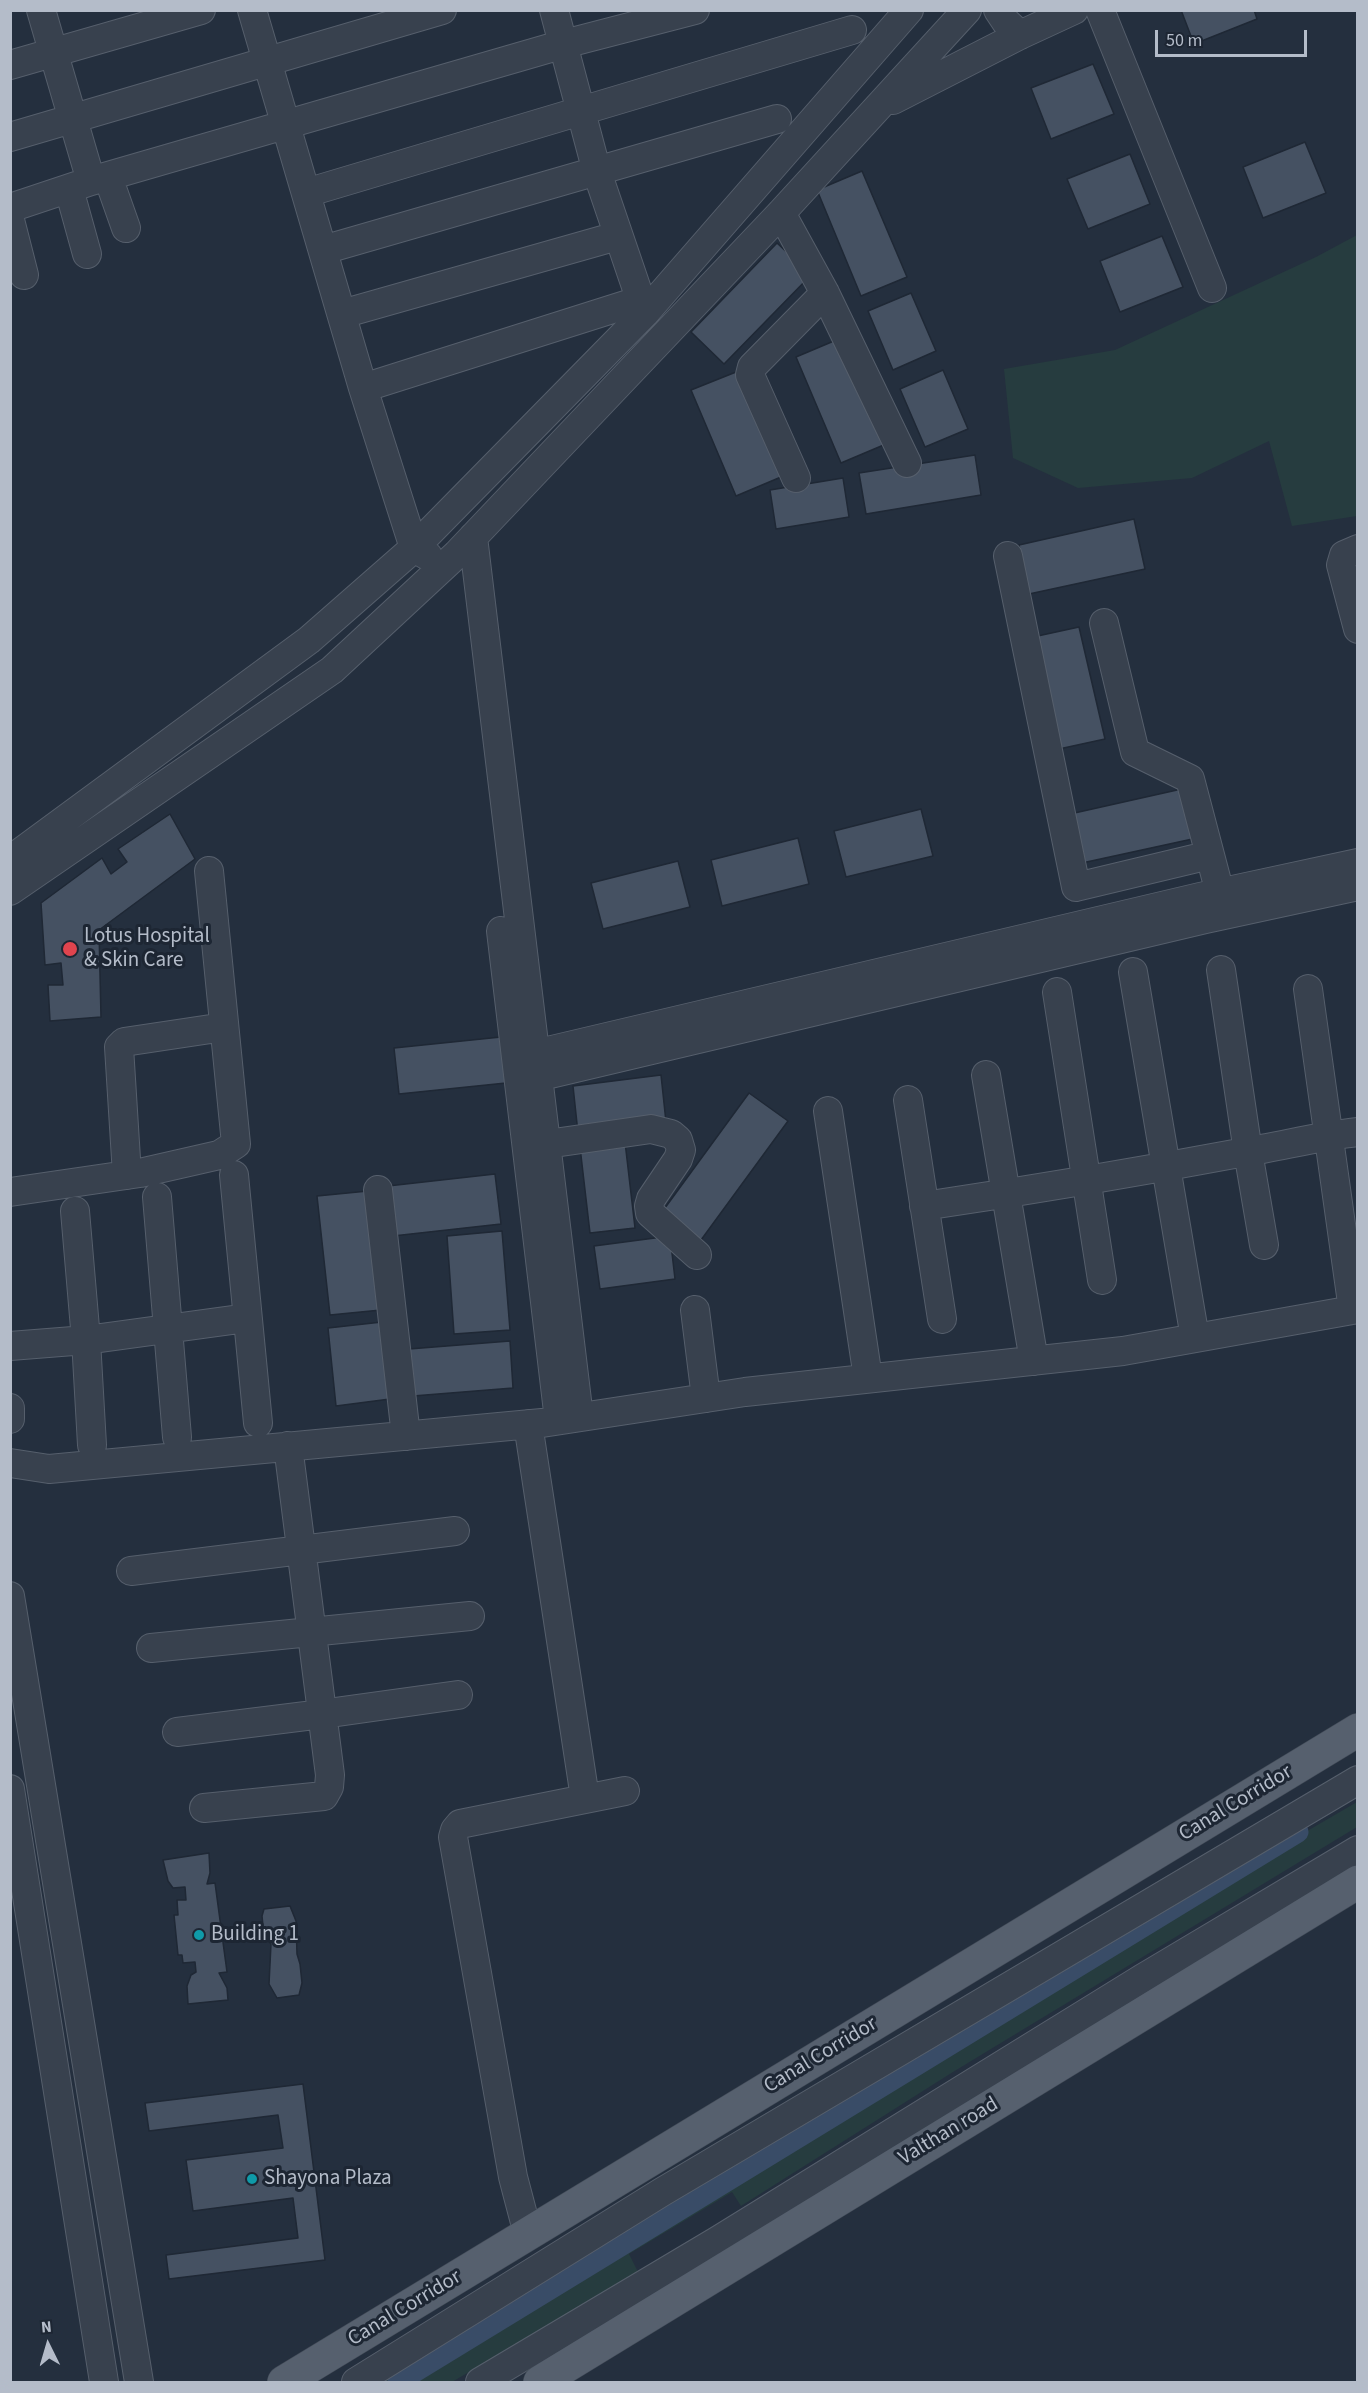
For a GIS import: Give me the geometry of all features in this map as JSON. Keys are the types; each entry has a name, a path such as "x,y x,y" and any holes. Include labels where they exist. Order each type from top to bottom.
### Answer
{"main road":[{"name":"Canal Corridor","path":"284,2382 1358,1730"},
{"name":"Valthan road","path":"540,2382 1358,1882"}],"street":[{"path":"41,10 89,182 87,254"},
{"path":"10,65 201,10"},
{"path":"252,10 363,388 414,548"},
{"path":"10,137 442,10"},
{"path":"554,10 597,172 643,307"},
{"path":"10,208 89,182 564,44 695,10"},
{"path":"10,860 309,640 414,548 643,307 909,10"},
{"path":"10,891 332,670 458,552 781,213 966,10"},
{"path":"998,10 1006,22 1020,35"},
{"path":"875,110 1020,35 1074,10"},
{"path":"1100,10 1212,288"},
{"path":"306,193 580,111 850,20 861,64"},
{"path":"819,112 852,136"},
{"path":"323,250 777,119"},
{"path":"89,182 126,228"},
{"path":"781,213 825,293 907,463"},
{"path":"10,220 24,275"},
{"path":"342,314 617,236"},
{"path":"796,478 750,375 752,367 825,293"},
{"path":"363,388 643,307"},
{"path":"414,548 458,552"},
{"path":"1358,549 1344,555 1341,566 1358,629"},
{"path":"458,552 528,1067 569,1419"},
{"path":"1008,556 1076,887 1210,855"},
{"path":"1104,623 1135,752 1190,779 1220,893"},
{"path":"528,1067 1220,893 1358,863"},
{"path":"10,1192 127,1175 219,1155 236,1144 209,871"},
{"path":"528,1067 1358,886"},
{"path":"1221,970 1264,1245"},
{"path":"1133,972 1195,1338"},
{"path":"10,1463 49,1469 528,1424 705,1398 868,1378 1123,1351 1355,1309 1308,989"},
{"path":"1057,992 1102,1280"},
{"path":"127,1175 119,1047 124,1042 224,1027"},
{"path":"528,1067 547,1144 569,1419"},
{"path":"986,1075 1034,1361"},
{"path":"908,1100 942,1319"},
{"path":"828,1111 868,1378"},
{"path":"547,1144 651,1129 671,1134 678,1140 681,1150 678,1159 651,1198 650,1213 697,1255"},
{"path":"924,1206 1248,1152 1328,1135 1358,1132"},
{"path":"234,1175 258,1424"},
{"path":"378,1191 406,1436"},
{"path":"157,1197 177,1437"},
{"path":"75,1211 92,1445"},
{"path":"695,1310 705,1398"},
{"path":"10,1346 86,1340 247,1318"},
{"path":"10,1408 10,1419"},
{"path":"528,1424 585,1798"},
{"path":"204,1808 324,1796 329,1787 330,1775 288,1446"},
{"path":"131,1571 454,1531"},
{"path":"10,1596 139,2382"},
{"path":"151,1648 470,1616"},
{"path":"177,1732 458,1695"},
{"path":"356,2382 662,2192 1358,1780"},
{"path":"10,1789 104,2382"},
{"path":"528,2234 513,2176 453,1837 460,1824 625,1791"},
{"path":"480,2382 717,2241 1143,1978 1358,1850"}],"green space":[{"path":"1357,235 1357,516 1292,526 1269,441 1192,478 1078,488 1013,458 1004,369 1115,350 1316,257"},
{"path":"1357,1802 1357,1827 953,2072 741,2206 732,2192 629,2254 638,2272 452,2382 376,2382 597,2245 1132,1926 1290,1841"}],"building":[{"path":"1181,10 1254,10 1257,19 1194,44"},
{"path":"1093,64 1114,114 1051,139 1031,88"},
{"path":"1305,142 1326,193 1263,218 1243,167"},
{"path":"1130,154 1150,204 1088,229 1067,179"},
{"path":"862,171 907,277 861,296 817,190"},
{"path":"1162,236 1183,287 1120,312 1100,261"},
{"path":"777,243 811,275 724,364 691,332"},
{"path":"911,293 936,351 893,370 868,311"},
{"path":"841,338 886,444 841,463 796,357"},
{"path":"943,370 968,429 925,447 900,389"},
{"path":"736,372 781,477 736,496 691,390"},
{"path":"975,455 981,495 866,514 859,473"},
{"path":"843,478 849,517 776,529 770,490"},
{"path":"1134,519 1145,569 1029,594 1019,545"},
{"path":"1079,627 1105,739 1059,749 1033,637"},
{"path":"1186,788 1197,838 1082,863 1070,814"},
{"path":"921,809 933,856 846,877 834,831"},
{"path":"170,814 195,859 99,930 101,1017 50,1021 48,985 63,985 61,963 45,965 41,903 102,858 111,874 127,862 118,849"},
{"path":"798,838 809,884 722,906 711,860"},
{"path":"678,861 690,907 603,929 591,883"},
{"path":"501,1037 506,1083 399,1094 394,1048"},
{"path":"661,1075 666,1122 578,1133 573,1086"},
{"path":"749,1093 788,1121 701,1240 662,1212"},
{"path":"625,1142 635,1228 590,1233 580,1147"},
{"path":"495,1174 501,1224 384,1237 379,1187"},
{"path":"368,1191 381,1310 330,1315 317,1196"},
{"path":"502,1231 510,1330 454,1334 447,1236"},
{"path":"670,1236 675,1279 600,1289 594,1246"},
{"path":"382,1322 390,1399 336,1406 328,1328"},
{"path":"510,1341 513,1388 413,1396 409,1349"},
{"name":"Building 1","path":"209,1853 210,1873 207,1884 215,1883 227,1972 219,1973 227,1988 228,2000 188,2004 187,1986 191,1975 196,1972 195,1962 183,1963 182,1955 178,1955 174,1915 178,1915 177,1900 186,1900 185,1887 173,1888 168,1881 163,1860"},
{"path":"290,1906 296,1921 297,1954 302,1983 299,1995 277,1998 269,1984 271,1944 264,1935 262,1916 264,1909"},
{"name":"Shayona Plaza","path":"303,2084 325,2260 169,2279 166,2255 298,2238 293,2198 193,2211 186,2160 283,2148 278,2115 149,2131 145,2103"}],"waterway":[{"path":"398,2382 1298,1832"}],"place":[{"name":"Lotus Hospital & Skin Care","path":"70,949"},
{"name":"Building 1","path":"199,1935"},
{"name":"Shayona Plaza","path":"252,2179"}]}
